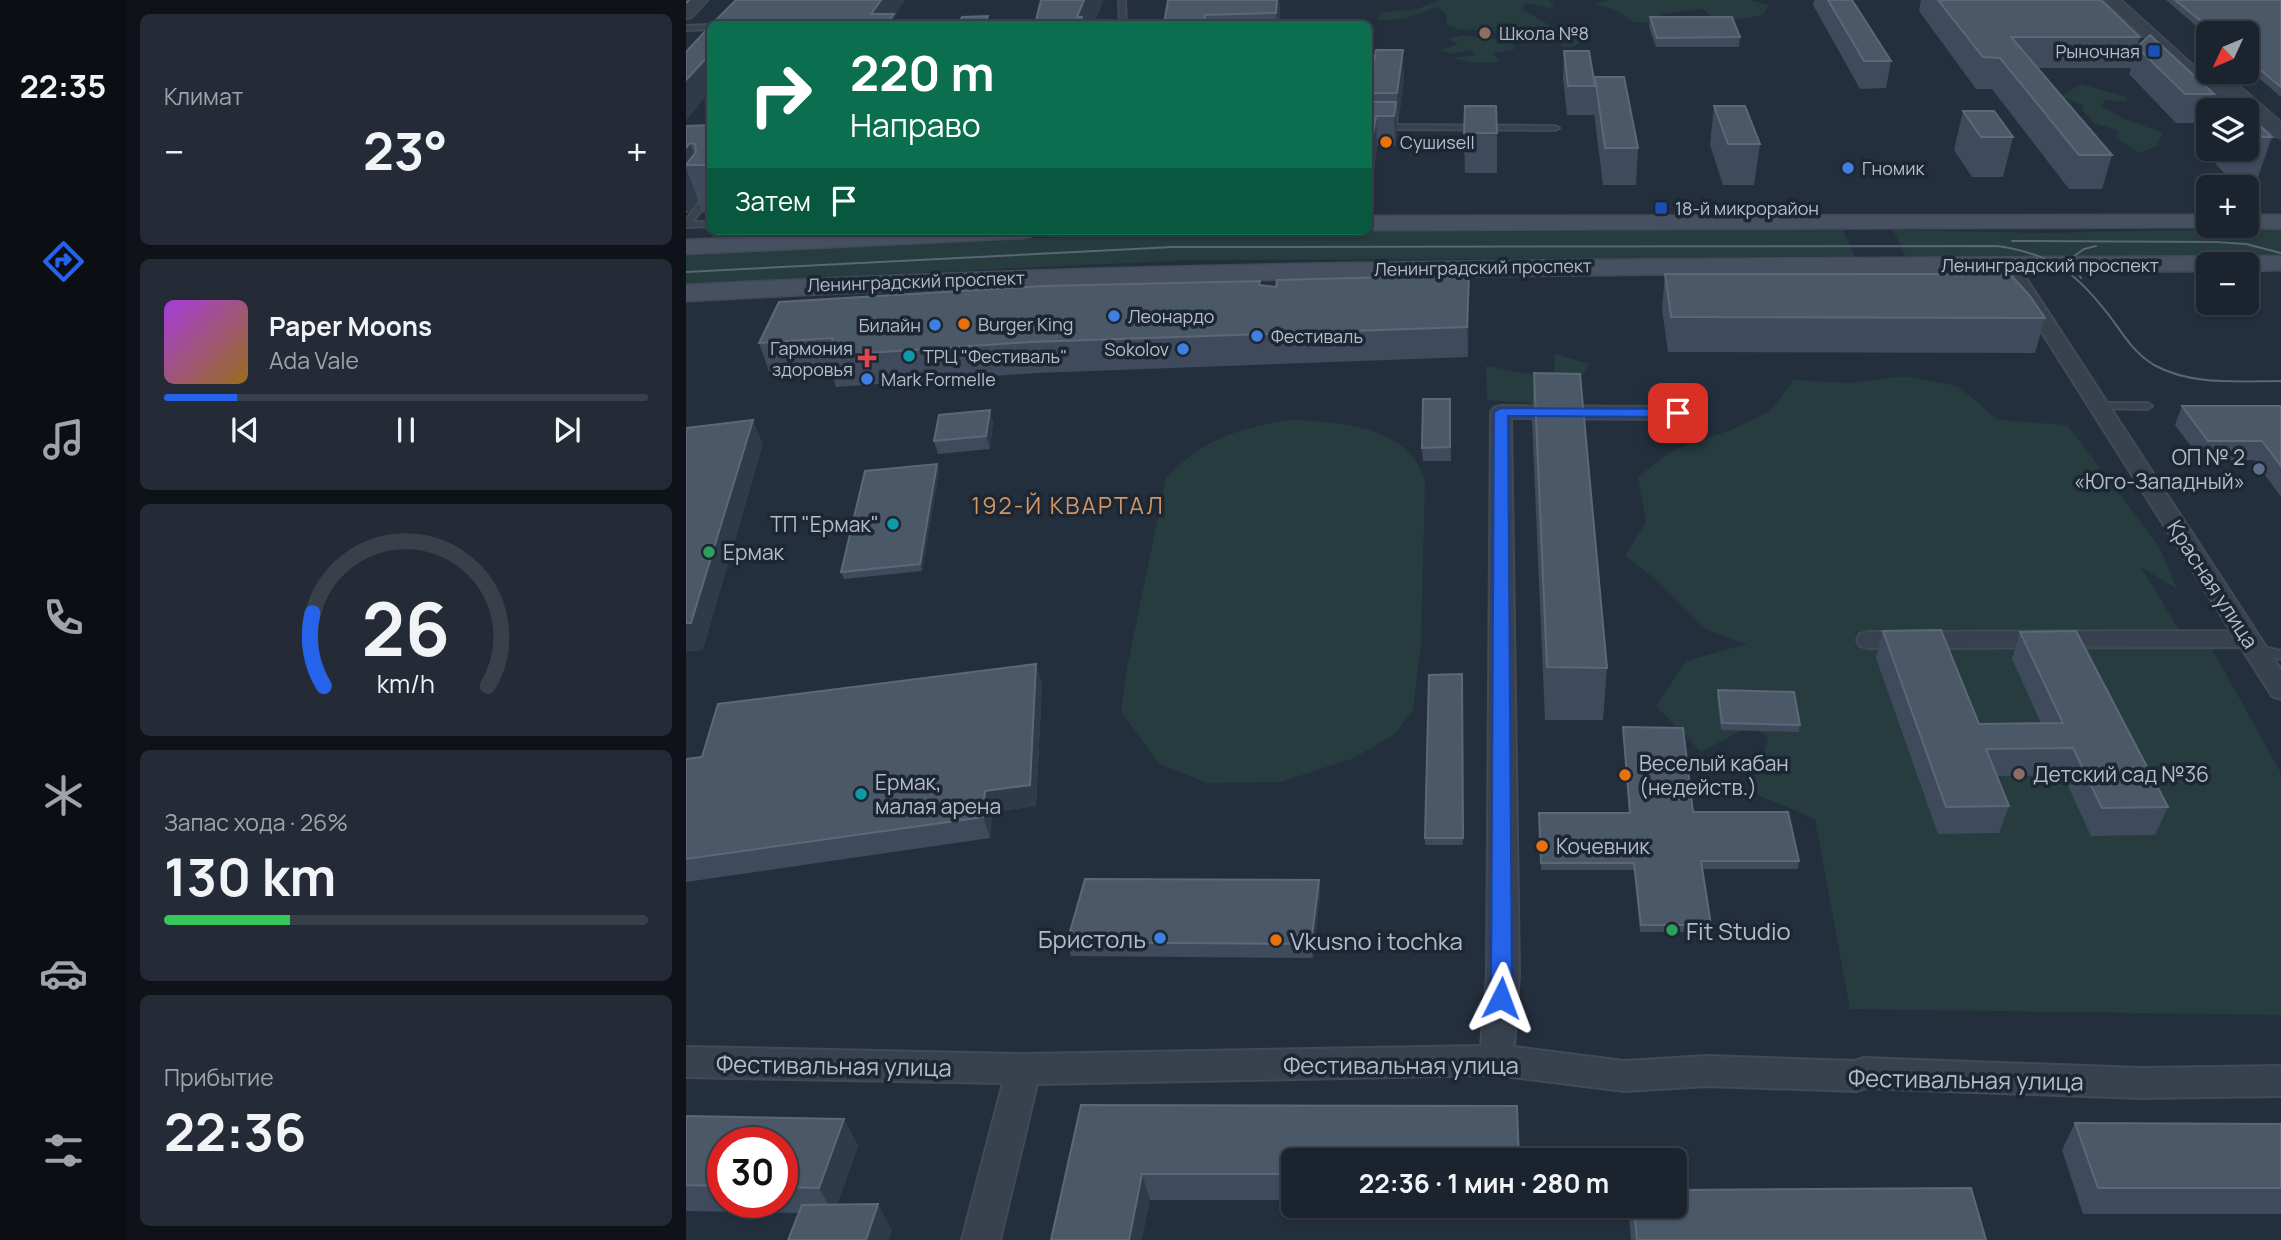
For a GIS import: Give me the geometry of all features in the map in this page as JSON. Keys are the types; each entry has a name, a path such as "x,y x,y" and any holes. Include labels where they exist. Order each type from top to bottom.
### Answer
{"main road":[{"path":"2259,221 2281,220"},
{"path":"1866,222 1892,265"},
{"path":"1372,223 2196,222"},
{"path":"686,247 914,235"},
{"name":"Ленинградский проспект","path":"686,293 871,281 1479,265 2009,266 2281,263"}],"street":[{"path":"686,14 700,0"},
{"path":"2112,0 2196,63"},
{"path":"2134,0 2196,60"},
{"path":"2222,84 2281,132"},
{"path":"2259,133 2281,153"},
{"name":"Красная улица","path":"2009,266 2281,690"},
{"path":"1496,1060 1503,975 1501,412 1678,413"},
{"path":"1869,640 2251,644"},
{"name":"Фестивальная улица","path":"686,1062 1024,1069 1496,1060 1624,1076 1708,1071 1857,1076 1863,1073 2140,1083 2281,1081"},
{"path":"981,1240 1024,1069"}],"lane":[{"path":"1122,0 1123,21"},
{"path":"686,28 707,27"},
{"path":"1372,127 1555,128"},
{"path":"686,225 707,198"},
{"path":"686,225 707,224"},
{"path":"2099,405 2147,406"},
{"path":"2251,644 2281,655"}],"green space":[{"path":"1440,0 1548,0 1555,6 1550,8 1526,3 1522,9 1561,32 1592,38 1570,48 1546,40 1542,34 1458,29 1447,25 1446,14 1437,7 1404,19 1377,20 1382,12 1417,9"},
{"path":"1609,0 1749,0 1769,5 1763,15 1741,19 1710,16 1704,9 1666,13 1646,23 1633,22 1616,10 1595,4"},
{"path":"1463,35 1511,41 1515,49 1493,53 1500,62 1477,63 1452,58 1476,55 1470,50 1451,54 1441,50 1458,44 1447,39"},
{"path":"2080,84 2127,97 2127,102 2104,100 2102,106 2122,118 2163,133 2157,146 2138,153 2116,137 2119,131 2094,123 2082,110 2083,105 2062,97"},
{"path":"2259,228 2281,228 2281,256 2259,256 2259,252 2196,252 2196,257 1908,261 1893,230 2044,233 2196,230 2196,238 2259,238"},
{"path":"1842,229 1856,258 1192,260 686,284 686,253 1108,235 1372,235 1372,230"},
{"path":"1555,354 1589,364 1567,405 1487,400 1486,366 1535,375 1554,374"},
{"path":"1905,376 1958,386 1998,420 2067,425 2159,546 2177,589 2141,567 2188,645 2210,645 2281,773 2281,1015 1850,1009 1815,819 1758,795 1753,779 1769,737 1750,726 1701,752 1656,706 1686,661 1747,644 1707,630 1660,583 1625,556 1646,522 1638,477 1673,450 1728,431 1769,412 1794,380 1849,383"},
{"path":"1288,420 1357,427 1391,439 1415,460 1425,480 1421,644 1413,710 1396,733 1354,758 1281,782 1207,783 1159,764 1121,711 1127,668 1166,478 1193,454 1221,438 1252,427"}],"building":[{"path":"736,0 881,0 871,14 894,14 888,21 715,21"},
{"path":"1041,0 1084,0 1077,17 1082,17 1081,21 1036,21"},
{"path":"1168,0 1277,0 1276,13 1205,15 1204,21 1164,21"},
{"path":"1828,0 1852,0 1891,61 1864,61"},
{"path":"1938,0 2101,0 2140,37 2011,37 2112,155 2079,155 2000,58 1983,57"},
{"path":"2175,0 2281,0 2281,87 2259,69 2259,21 2201,21"},
{"path":"988,16 986,21 960,21 962,17"},
{"path":"1650,17 1732,17 1740,37 1657,38"},
{"path":"707,29 707,57 686,80 686,52"},
{"path":"2150,35 2196,77 2196,84 2203,84 2214,94 2185,94 2137,47"},
{"path":"1376,50 1403,50 1397,93 1372,93"},
{"path":"1564,51 1589,51 1595,86 1568,86"},
{"path":"1595,77 1624,77 1638,148 1605,148"},
{"path":"1372,102 1396,102 1394,116 1376,116 1372,142"},
{"path":"1465,106 1496,106 1497,133 1464,133"},
{"path":"1714,106 1745,106 1760,144 1728,144"},
{"path":"1963,111 1994,111 2013,137 1981,137"},
{"path":"707,125 707,165 686,165 696,152 695,144 690,143 686,148 686,126"},
{"path":"2259,125 2272,137 2259,137"},
{"path":"1665,274 2010,274 2045,318 1671,317"},
{"path":"1469,275 1467,327 1030,342 826,356 833,338 759,343 779,302 1043,286 1260,281 1259,285 1276,287 1277,280"},
{"path":"1534,373 1580,374 1607,668 1547,667"},
{"path":"1423,399 1450,399 1450,447 1422,448"},
{"path":"2182,406 2281,406 2281,466 2262,441 2208,441"},
{"path":"990,410 986,436 934,441 939,415"},
{"path":"753,420 691,623 686,623 686,428"},
{"name":"ТП \"Ермак\"","path":"937,464 920,564 841,572 865,471"},
{"path":"1941,630 1979,724 2063,723 2020,632 2076,631 2168,807 2102,808 2073,748 1986,749 2009,806 1946,807 1883,631"},
{"name":"Ермак, малая арена","path":"1036,664 1030,785 985,791 983,817 686,859 686,759 702,757 718,704"},
{"path":"1462,674 1463,838 1425,838 1429,675"},
{"path":"1718,690 1794,692 1800,725 1722,723"},
{"path":"1623,727 1683,728 1693,812 1788,812 1799,861 1701,861 1711,925 1641,925 1634,863 1541,863 1539,813 1630,813"},
{"path":"1085,879 1319,880 1311,944 1067,942"},
{"path":"1081,1105 1517,1106 1519,1148 1281,1148 1281,1174 1142,1174 1129,1240 1051,1240"},
{"path":"686,1116 844,1119 819,1188 798,1187 798,1127 707,1127 707,1186 686,1185"},
{"path":"2075,1123 2281,1124 2281,1188 2098,1188"},
{"path":"1971,1188 1986,1240 1637,1240 1635,1218 1687,1218 1687,1190"},
{"path":"878,1204 866,1240 788,1240 802,1205"}],"tram line":[{"path":"686,3 689,0"},
{"path":"2012,241 2217,242 2246,244 2281,253"},
{"path":"686,272 1173,247 1997,246 2035,255 2064,270 2090,292 2127,340 2154,365 2169,372 2200,379 2281,381"},
{"path":"2081,278 2073,265 2074,256 2084,249 2096,246"}],"place":[{"name":"Школа №8","path":"1485,33"},
{"name":"Рыночная","path":"2154,51"},
{"name":"Сушиsell","path":"1386,142"},
{"name":"Гномик","path":"1848,168"},
{"name":"18-й микрорайон","path":"1661,208"},
{"name":"Леонардо","path":"1114,316"},
{"name":"Burger King","path":"964,324"},
{"name":"Билайн","path":"935,325"},
{"name":"Фестиваль","path":"1257,336"},
{"name":"Sokolov","path":"1183,349"},
{"name":"ТРЦ \"Фестиваль\"","path":"909,356"},
{"name":"Гармония здоровья","path":"867,358"},
{"name":"Mark Formelle","path":"867,379"},
{"name":"ОП № 2 «Юго-Западный»","path":"2259,469"},
{"name":"ТП \"Ермак\"","path":"893,524"},
{"name":"Ермак","path":"709,552"},
{"name":"Детский сад №36","path":"2019,774"},
{"name":"Веселый кабан (недейств.)","path":"1625,775"},
{"name":"Ермак, малая арена","path":"861,794"},
{"name":"Кочевник","path":"1542,846"},
{"name":"Fit Studio","path":"1672,930"},
{"name":"Бристоль","path":"1160,938"},
{"name":"Vkusno i tochka","path":"1276,940"}],"district":[{"name":"192-Й КВАРТАЛ","path":"1068,505"}],"route":[{"path":"1501,998 1501,412 1678,413"}]}
